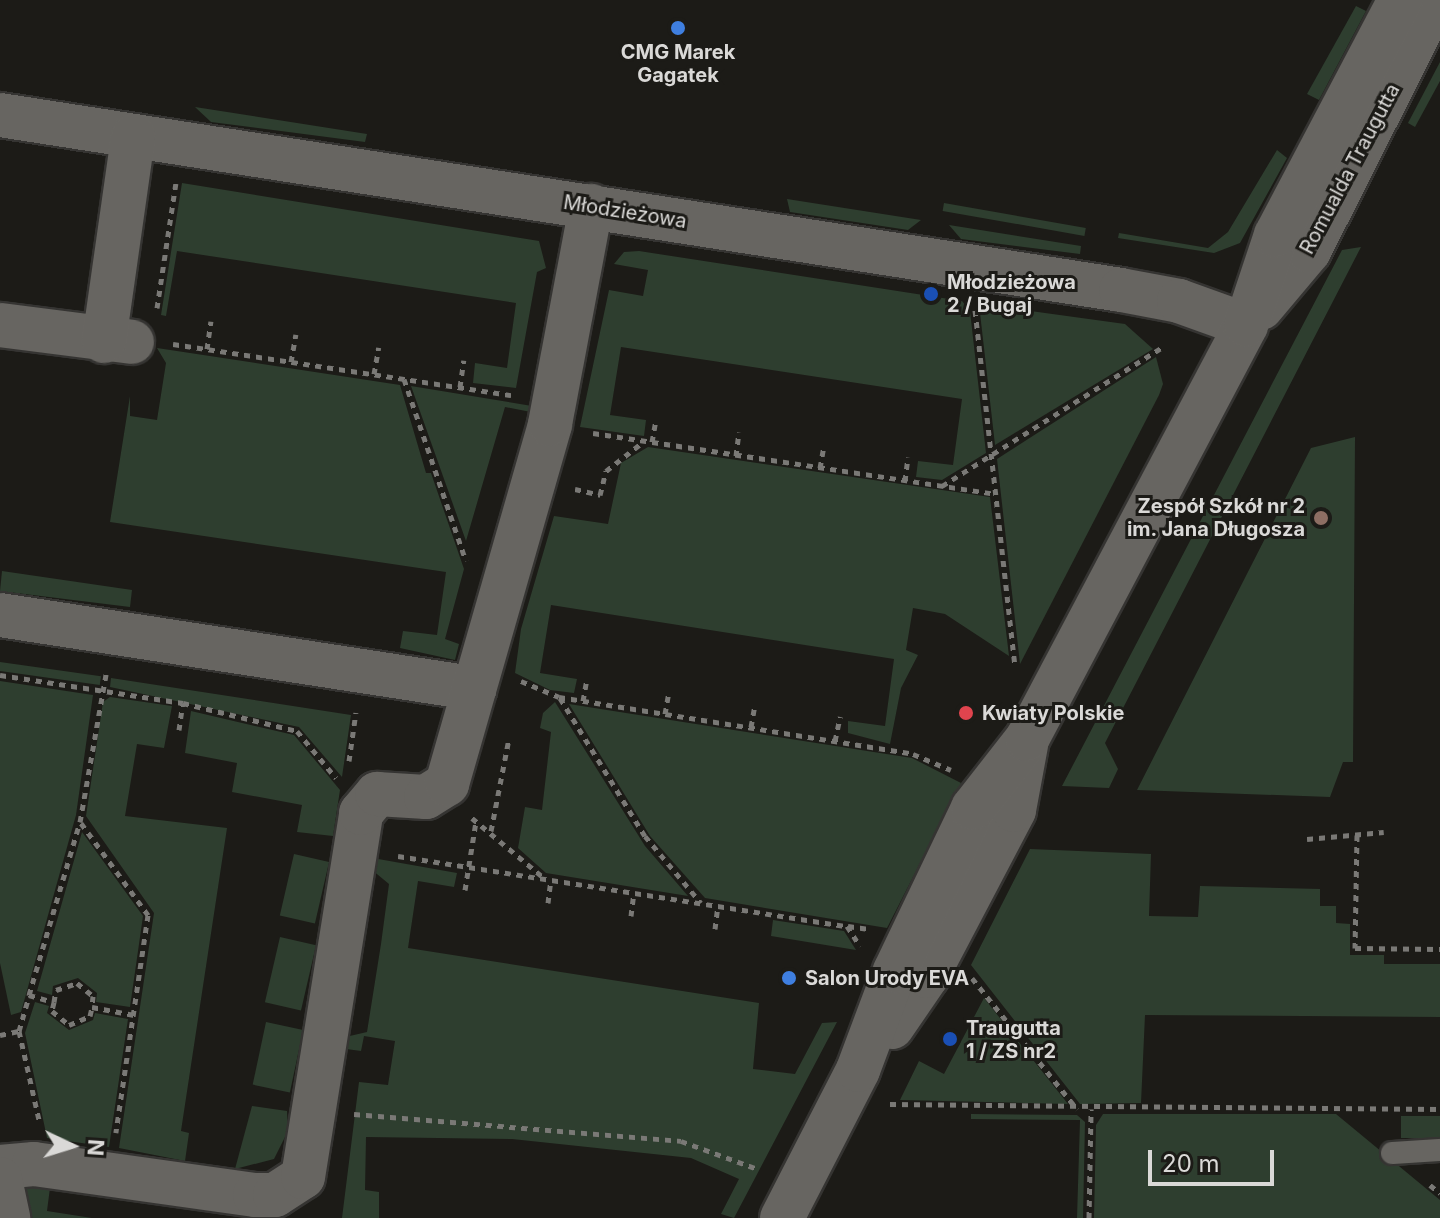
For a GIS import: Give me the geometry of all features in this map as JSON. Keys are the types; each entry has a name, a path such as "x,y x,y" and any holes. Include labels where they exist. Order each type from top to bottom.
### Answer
{"street":[{"name":"Romualda Traugutta","path":"782,1218 858,1070 895,971 973,808 1027,739 1246,325 1276,235 1400,0"},
{"name":"Romualda Traugutta","path":"1246,325 1309,251 1436,0"},
{"name":"Młodzieżowa","path":"1,121 133,136 1121,290 1179,301 1246,325"},
{"path":"0,325 130,341 133,136"},
{"path":"21,1166 275,1195 303,1177 317,1107 361,813 365,802 383,792 426,797 440,792 490,681 506,576 553,414 591,206"},
{"path":"0,615 490,681"},
{"path":"0,1179 8,1218"}],"lane":[{"path":"1392,1153 1440,1150"}],"path":[{"path":"177,174 130,341 207,349 460,387 644,441 995,494"},
{"path":"974,295 1015,671"},
{"path":"207,349 211,321"},
{"path":"291,362 296,334"},
{"path":"374,374 379,347"},
{"path":"941,486 1163,347"},
{"path":"460,387 464,360"},
{"path":"404,379 467,566 506,576"},
{"path":"652,442 656,420"},
{"path":"736,456 739,432"},
{"path":"571,488 600,495 606,471 644,441"},
{"path":"820,468 824,445"},
{"path":"905,481 908,457"},
{"path":"21,1166 44,1145 19,1031 80,822 106,670"},
{"path":"0,675 183,703 297,731 345,788"},
{"path":"583,701 587,678"},
{"path":"490,681 520,681 559,697 913,754 958,774"},
{"path":"517,696 520,681"},
{"path":"665,714 669,691"},
{"path":"559,697 645,836 702,903"},
{"path":"347,773 358,698"},
{"path":"179,730 183,703"},
{"path":"751,727 755,704"},
{"path":"835,741 840,717"},
{"path":"491,831 511,726"},
{"path":"440,792 548,880 548,903"},
{"path":"465,890 476,821"},
{"path":"80,822 148,915 110,1174"},
{"path":"1307,839 1384,832"},
{"path":"1357,835 1355,948 1440,949"},
{"path":"383,854 847,926 867,957"},
{"path":"631,916 634,893"},
{"path":"715,929 718,906"},
{"path":"961,971 990,995 1077,1109"},
{"path":"77,983 93,996 90,1016 69,1025 52,1011 54,1002 56,990 77,983"},
{"path":"29,995 54,1002"},
{"path":"92,1007 134,1015"},
{"path":"0,1035 19,1031"},
{"path":"890,1104 1077,1109 1440,1109"},
{"path":"317,1107 391,1121 681,1141 766,1172"},
{"path":"1089,1218 1091,1109"}],"green space":[{"path":"1356,6 1366,11 1319,100 1307,94"},
{"path":"1440,62 1440,81 1415,127 1408,123"},
{"path":"195,107 367,134 365,142 211,122"},
{"path":"1277,150 1287,158 1240,243 1214,253 1118,238 1119,233 1208,248 1228,232"},
{"path":"182,183 539,241 546,268 537,272 516,388 473,383 475,363 507,368 516,303 177,251 166,316 161,315"},
{"path":"787,199 921,220 908,230 790,212"},
{"path":"944,203 1086,228 1084,236 943,211"},
{"path":"949,225 1081,246 1080,254 961,239"},
{"path":"1361,247 1105,743 1118,769 1109,788 1062,786 1342,250"},
{"path":"639,251 962,301 970,311 986,453 942,480 916,477 918,461 953,465 962,399 621,347 610,415 646,420 644,436 580,427 609,290 643,296 648,270 614,264 624,252"},
{"path":"979,304 1125,324 1153,349 995,445"},
{"path":"157,348 400,385 426,473 431,473 464,569 445,639 459,644 455,660 400,648 403,631 437,635 446,572 110,522 130,396 130,416 157,420 166,363"},
{"path":"1156,357 1163,384 1159,395 1020,664 997,459"},
{"path":"411,386 538,407 536,413 505,407 466,541"},
{"path":"1355,437 1353,762 1343,762 1330,797 1137,790 1311,448"},
{"path":"648,447 990,497 1009,656 945,614 913,608 906,650 918,655 901,688 890,744 848,733 848,721 885,726 894,659 551,605 540,673 577,679 574,693 550,690 515,673 521,629 554,516 608,524 621,463"},
{"path":"2,571 132,590 130,607 0,591"},
{"path":"0,662 101,676 100,685 0,671"},
{"path":"111,678 351,715 342,777 299,727 110,687"},
{"path":"0,681 93,695 76,815 21,1012 11,1015 0,963"},
{"path":"110,697 172,706 164,748 137,744 125,816 227,828 181,1131 189,1133 185,1161 119,1148 154,913 86,816 103,702"},
{"path":"555,702 645,846 688,896 546,873 518,848 525,807 542,810 551,732 540,728 543,713"},
{"path":"569,704 912,758 961,783 887,928 705,898 650,836"},
{"path":"191,711 294,735 340,790 333,836 297,832 302,805 232,792 237,763 185,753"},
{"path":"82,832 143,916 130,1007 96,1002 97,993 78,978 53,986 52,995 37,991"},
{"path":"1030,849 1151,854 1149,916 1198,917 1200,886 1320,889 1320,906 1336,906 1336,923 1350,924 1350,955 1384,955 1384,964 1440,964 1440,1017 1145,1015 1141,1103 1080,1104 971,965"},
{"path":"294,854 329,862 315,923 280,915"},
{"path":"367,857 457,873 454,887 418,881 408,948 759,1003 753,1069 795,1074 822,1023 837,1022 734,1218 721,1214 739,1179 691,1158 512,1139 366,1137 365,1190 379,1192 379,1218 342,1218 359,1082 388,1085 395,1041 364,1036 361,1051 339,1048 341,1038 367,1032 381,944 389,884 366,865"},
{"path":"773,920 844,931 856,950 771,936"},
{"path":"280,937 316,945 301,1011 265,1002"},
{"path":"984,998 1068,1104 900,1100 919,1061 944,1074"},
{"path":"35,1002 49,1006 47,1013 69,1030 93,1020 95,1013 128,1019 109,1147 47,1138 25,1033"},
{"path":"266,1022 303,1030 290,1093 253,1085"},
{"path":"252,1106 287,1111 288,1131 274,1159 235,1169"},
{"path":"971,1114 1077,1115 1085,1122 1083,1218 1077,1218 1080,1120 971,1119"},
{"path":"1103,1114 1336,1114 1440,1200 1440,1218 1094,1218 1096,1125"},
{"path":"1401,1116 1440,1116 1440,1138 1401,1138"},
{"path":"51,1180 47,1211 92,1218 21,1218 20,1186"}],"place":[{"name":"CMG Marek Gagatek","path":"678,28"},
{"name":"Młodzieżowa 2 / Bugaj","path":"931,294"},
{"name":"Zespół Szkół nr 2 im. Jana Długosza","path":"1321,518"},
{"name":"Kwiaty Polskie","path":"966,713"},
{"name":"Salon Urody EVA","path":"789,978"},
{"name":"Traugutta 1 / ZS nr2","path":"950,1039"}]}
